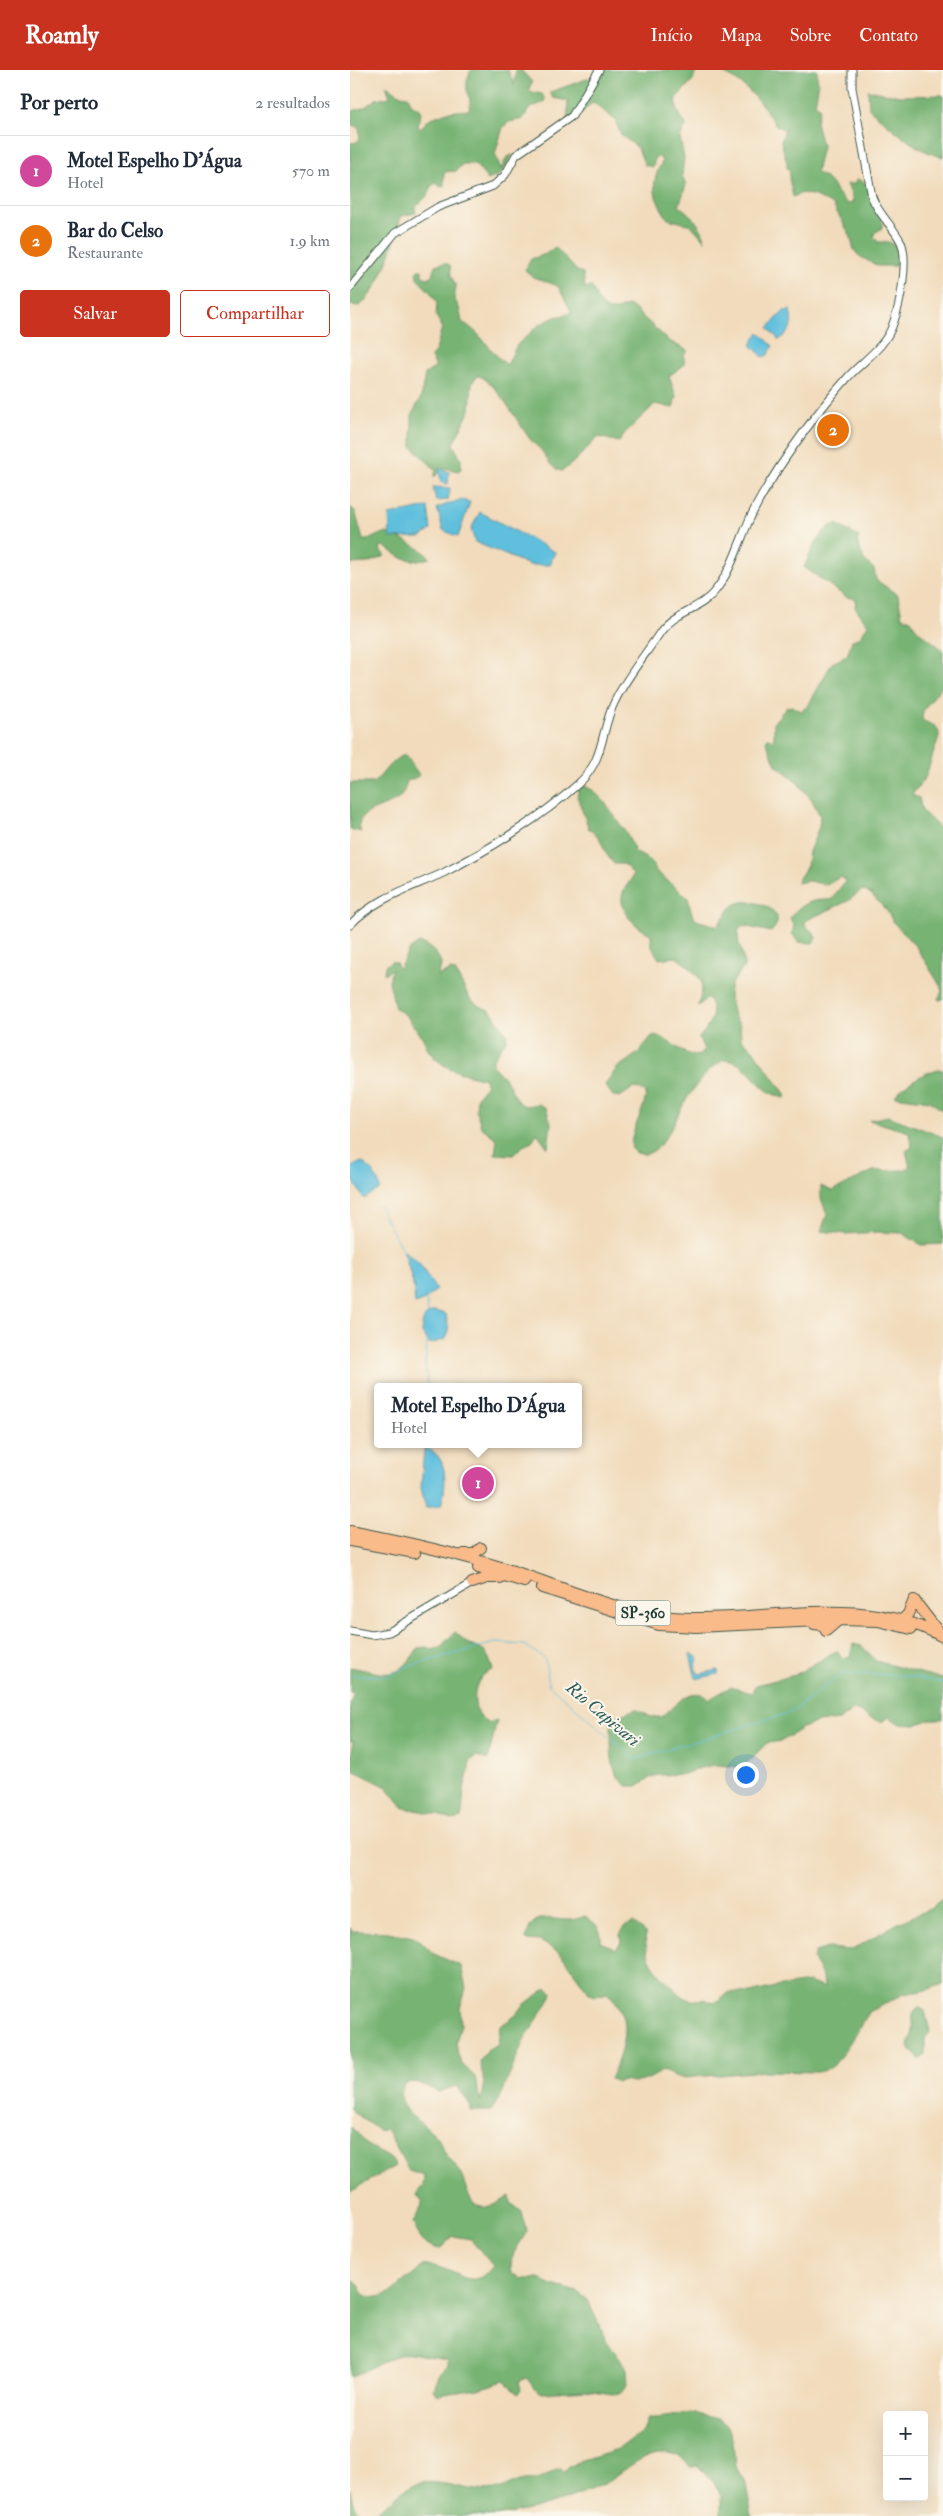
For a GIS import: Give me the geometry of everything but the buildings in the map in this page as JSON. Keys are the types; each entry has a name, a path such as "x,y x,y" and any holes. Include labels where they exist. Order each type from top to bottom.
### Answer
{"highway":[{"name":"SP-360","path":"350,1531 467,1554 474,1554 481,1548 484,1559 506,1569 630,1610 662,1617 692,1618 766,1613 858,1611 902,1620 943,1636"},
{"name":"SP-360","path":"350,1541 466,1564 659,1625 696,1627 767,1623 790,1625 820,1624 826,1631 840,1620 878,1621 928,1635 943,1644"},
{"path":"466,1564 476,1572 472,1583"},
{"path":"472,1583 487,1578 512,1578"},
{"path":"902,1620 908,1614 914,1600 932,1626 943,1636"}],"street":[{"path":"350,288 395,233 438,207 494,186 505,175 516,156 572,116 600,70"},
{"path":"350,925 364,912 386,898 444,872 520,827 581,782 592,768 600,752 614,702 644,657 672,619 706,600 717,589 752,514 789,453 836,391 878,348 892,328 904,268 904,252 900,242 872,197 852,88 852,70"},
{"path":"350,1631 372,1635 389,1632 472,1583"}],"green space":[{"path":"471,70 508,70 514,85 516,70 521,70 532,82 529,89 531,92 542,94 545,99 544,102 529,109 523,119 509,122 503,127 495,154 501,169 507,157 513,155 501,174 488,180 475,164 463,164 456,171 444,172 444,186 441,187 436,183 431,186 429,194 415,208 416,213 401,216 386,264 374,289 359,306 350,305 350,143 357,142 360,138 359,128 350,124 350,112 365,107 376,99 390,97 386,85 401,95 408,96 412,105 419,108 421,113 418,126 420,129 429,119 447,112 469,110 470,100 467,83"},
{"path":"598,70 696,71 693,80 676,98 677,110 686,125 680,138 684,158 682,176 686,185 679,206 696,221 705,241 691,225 668,219 659,205 654,185 662,162 660,157 655,157 653,167 645,165 637,147 621,135 615,120 593,102 572,122 567,124 568,101 553,98 550,92 595,76"},
{"path":"712,70 817,70 818,88 815,104 820,108 816,122 822,146 816,173 826,178 848,204 852,203 853,200 847,184 854,184 857,179 868,184 883,224 881,229 874,233 874,237 878,242 889,242 896,246 899,255 895,266 878,266 859,256 854,250 850,235 833,205 815,196 802,193 793,197 789,178 790,170 787,168 781,141 785,130 775,124 760,102 742,84 728,75"},
{"path":"868,90 900,96 943,95 943,157 923,150 913,144 869,109"},
{"path":"555,247 577,271 583,273 585,288 592,287 603,306 607,309 616,310 631,306 669,341 688,351 684,355 684,365 669,376 676,396 673,408 655,404 625,433 619,442 599,437 562,471 552,466 531,440 498,392 483,378 477,376 472,383 470,410 453,444 461,460 461,469 458,471 445,468 434,477 436,470 412,447 412,415 421,397 425,374 436,367 431,357 436,350 442,327 436,316 437,302 418,280 416,273 418,270 422,270 422,276 428,278 432,275 435,265 445,263 450,265 451,276 456,286 454,299 459,307 462,322 475,331 507,365 517,345 539,325 555,317 568,314 571,311 558,286 533,277 525,270 531,259 546,254"},
{"path":"350,507 355,511 363,540 383,533 390,534 417,547 430,558 418,561 402,558 382,545 380,550 385,556 368,563 350,564"},
{"path":"836,524 859,537 857,541 864,560 874,569 876,580 898,595 902,617 911,620 921,633 943,651 943,684 923,711 922,720 934,725 939,732 939,736 926,776 912,795 919,798 922,811 943,831 943,999 940,1000 938,999 942,991 940,985 916,947 871,894 862,890 848,901 807,920 804,925 814,933 816,938 813,943 798,942 792,933 794,926 790,918 798,909 813,901 831,900 846,880 840,877 827,885 809,881 796,883 807,866 809,852 819,827 820,816 812,800 794,779 776,765 766,741 768,737 771,740 774,739 774,722 787,707 792,706 801,711 808,706 832,663 847,656 852,640 859,638 868,625 855,607 856,599 846,597 804,567 813,548 825,530"},
{"path":"406,755 419,775 407,781 403,793 398,799 365,815 359,825 361,832 350,829 350,783 373,783 396,759"},
{"path":"585,786 594,791 607,805 627,834 635,852 651,861 656,871 688,898 692,914 696,920 717,926 731,907 744,902 752,902 768,907 777,917 776,924 771,932 744,926 739,929 738,939 744,967 731,984 729,994 734,1016 740,1025 741,1038 754,1051 786,1095 785,1098 766,1090 741,1066 724,1060 712,1068 697,1084 671,1129 658,1147 650,1153 641,1154 632,1150 631,1143 646,1093 640,1089 633,1088 620,1097 613,1096 605,1085 617,1068 638,1053 652,1036 664,1040 688,1054 700,1055 704,1050 699,1038 709,1024 712,1009 708,998 698,1006 702,990 701,980 688,966 676,957 659,959 651,945 651,934 639,927 628,917 622,904 622,897 633,874 624,864 614,864 607,855 599,837 589,829 577,796 579,789"},
{"path":"419,943 430,948 439,958 441,965 438,976 451,970 455,971 470,999 479,1006 491,1011 507,1034 506,1040 493,1059 493,1066 507,1081 518,1102 525,1106 538,1104 546,1108 551,1123 548,1148 537,1133 532,1142 523,1146 513,1155 495,1154 497,1139 481,1127 476,1109 477,1097 486,1085 485,1079 454,1070 440,1063 429,1051 407,1016 395,1008 389,981 392,969 384,974 385,966 392,961 396,963 399,969 409,950"},
{"path":"938,1069 943,1070 943,1111 930,1101 895,1096 915,1080"},
{"path":"888,1116 943,1137 943,1244 921,1245 902,1233 846,1234 821,1231 827,1215 821,1198 821,1186 832,1191 873,1171 904,1170 910,1167 906,1151 912,1147 909,1132 869,1120"},
{"path":"455,1632 467,1643 484,1652 489,1658 493,1670 486,1673 476,1686 475,1703 477,1711 488,1723 497,1720 488,1760 477,1756 470,1761 464,1789 461,1818 452,1820 435,1814 404,1808 387,1787 353,1770 350,1759 354,1741 350,1741 350,1703 354,1694 350,1692 350,1667 381,1673 396,1671 403,1667 418,1648 428,1647 433,1650 440,1647"},
{"path":"853,1644 862,1646 876,1661 943,1679 943,1719 931,1719 916,1725 900,1724 889,1717 884,1721 879,1721 853,1710 840,1720 818,1722 802,1728 782,1741 767,1743 743,1767 715,1765 684,1774 659,1775 651,1777 637,1786 627,1786 616,1773 613,1766 611,1749 611,1723 618,1716 636,1709 651,1717 662,1717 690,1694 696,1693 710,1699 730,1687 752,1693 756,1685 795,1675 834,1652 838,1651 842,1659 850,1657"},
{"path":"943,1899 943,1984 927,1990 904,1994 870,2011 834,2065 827,2070 816,2072 766,2071 683,2078 674,2077 664,2070 650,2078 637,2082 623,2080 618,2082 610,2079 619,2057 624,2034 624,2023 616,2002 607,1993 595,1996 589,1993 560,1953 540,1941 526,1940 528,1931 536,1920 547,1918 571,1920 585,1916 598,1927 601,1942 616,1949 621,1942 620,1934 625,1927 633,1923 645,1932 647,1949 654,1967 678,1992 688,1999 703,1999 714,2003 730,1992 750,1993 809,1982 824,1988 823,1977 813,1960 815,1952 828,1948 852,1950 898,1923 932,1908"},
{"path":"350,1927 352,1931 388,1932 413,1937 421,1941 434,1954 461,1966 466,1988 460,2008 461,2025 456,2042 462,2064 475,2077 480,2102 484,2083 480,2061 489,2049 498,2045 500,2026 515,2016 525,2004 547,1988 552,1992 550,1999 523,2042 502,2094 491,2111 470,2111 471,2106 457,2086 438,2092 413,2082 404,2084 401,2094 402,2102 410,2115 438,2138 442,2148 460,2173 473,2202 482,2207 489,2207 510,2196 511,2203 522,2212 526,2232 513,2256 512,2273 523,2279 540,2279 552,2285 577,2292 587,2299 607,2341 627,2369 628,2384 621,2393 613,2394 585,2390 541,2393 526,2378 519,2381 521,2390 518,2393 504,2381 478,2389 438,2395 434,2390 439,2374 448,2365 448,2359 409,2353 392,2357 350,2378 350,2279 359,2285 364,2294 377,2297 386,2295 400,2286 402,2282 415,2274 422,2266 442,2268 469,2279 477,2279 485,2275 493,2266 471,2239 452,2236 441,2249 427,2244 423,2240 413,2223 423,2203 416,2194 423,2186 424,2176 409,2171 386,2129 379,2131 350,2109"},
{"path":"919,2007 925,2011 930,2032 925,2038 925,2055 920,2060 908,2046 913,2032 913,2014"},
{"path":"350,2127 370,2147 385,2155 395,2166 350,2192"},
{"path":"692,2413 719,2419 728,2426 733,2441 735,2467 745,2480 752,2516 721,2516 721,2496 714,2482 697,2465 690,2467 677,2456 665,2453 645,2457 608,2481 588,2491 549,2505 522,2511 495,2516 350,2516 350,2489 355,2508 364,2515 377,2511 410,2487 426,2482 489,2491 500,2489 516,2482 538,2480 561,2469 564,2473 569,2466 575,2463 618,2450 643,2432 648,2418"}],"water":[{"path":"790,310 790,327 787,333 779,340 768,328 784,311"},
{"path":"759,332 773,346 768,355 763,357 751,345"},
{"path":"439,468 449,472 448,484 441,482"},
{"path":"433,487 450,488 448,500 436,501"},
{"path":"460,500 470,502 458,537 443,530 437,508"},
{"path":"428,507 431,530 421,537 390,538 389,515"},
{"path":"480,512 555,552 550,565 529,565 475,542 471,529"},
{"path":"361,1162 373,1173 380,1185 380,1189 364,1199 350,1175 350,1168"},
{"path":"404,1251 419,1263 436,1290 425,1300 415,1304 413,1284"},
{"path":"434,1311 446,1314 449,1331 446,1339 430,1344 422,1333 422,1326 425,1317"},
{"path":"424,1448 438,1456 442,1463 445,1480 441,1505 426,1508 421,1488"},
{"path":"690,1654 698,1659 695,1668 699,1674 718,1670 718,1674 696,1679"}],"waterway":[{"path":"379,1206 406,1257"},
{"path":"426,1298 428,1314"},
{"path":"427,1340 425,1365 427,1383"},
{"name":"Rio Capivari","path":"350,1675 387,1676 409,1666 495,1643 525,1645 545,1659 549,1685 635,1759 792,1712 842,1674 900,1675 943,1683"}],"place":[{"name":"Bar do Celso","path":"833,430"},
{"name":"Motel Espelho D'Água","path":"478,1483"}]}
